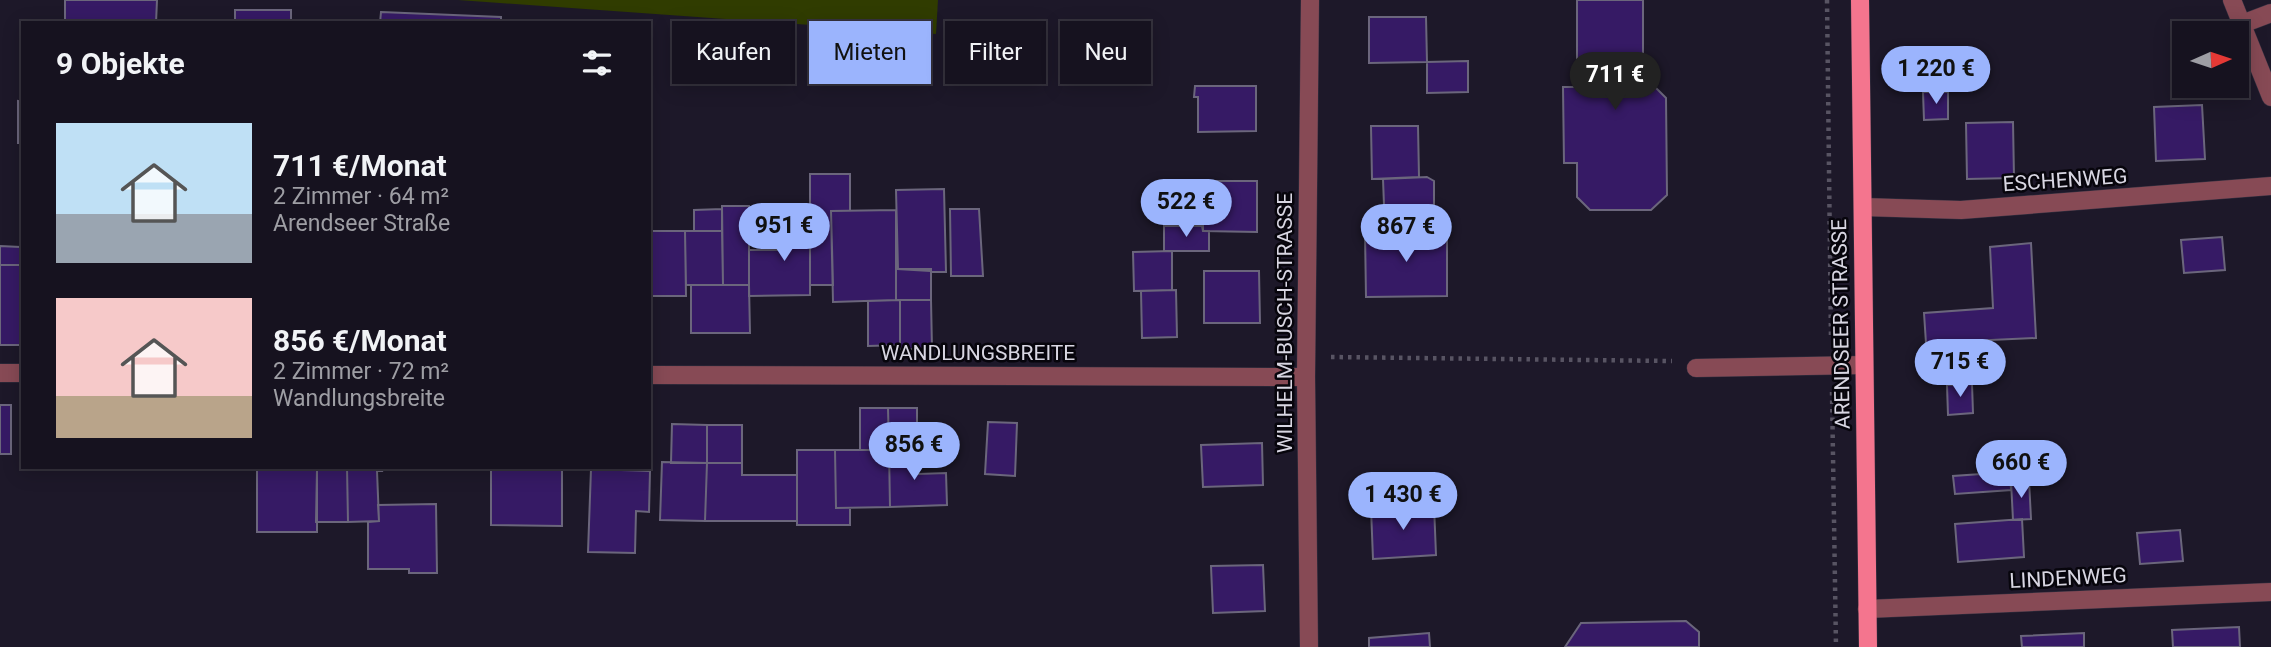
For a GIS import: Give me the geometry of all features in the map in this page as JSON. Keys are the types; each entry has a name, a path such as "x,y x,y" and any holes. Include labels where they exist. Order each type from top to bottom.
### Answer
{"main road":[{"name":"ARENDSEER STRASSE","path":"1860,0 1868,647"}],"street":[{"name":"WILHELM-BUSCH-STRASSE","path":"1309,647 1306,357 1310,0"},
{"path":"2232,0 2241,21"},
{"path":"2249,21 2271,13"},
{"path":"2249,42 2271,97"},
{"name":"ESCHENWEG","path":"1863,207 1961,210 2271,186"},
{"path":"1696,368 1864,365"},
{"path":"0,373 21,373"},
{"name":"WANDLUNGSBREITE","path":"651,375 1306,377"},
{"name":"LINDENWEG","path":"1867,609 2271,592"}],"path":[{"path":"1827,0 1836,647"},
{"path":"1306,357 1669,360 1696,368"}],"green space":[{"path":"458,0 938,0 936,34 931,34 931,21 809,21 809,25 795,24 795,21 753,21"}],"building":[{"path":"65,0 157,0 156,21 65,21"},
{"path":"1577,0 1643,0 1643,87 1655,87 1666,98 1667,195 1651,210 1590,210 1577,197 1577,163 1564,163 1563,87 1577,87"},
{"path":"235,10 291,10 291,21 235,21"},
{"path":"381,12 501,17 501,21 380,21"},
{"path":"1369,17 1426,17 1427,62 1369,63"},
{"path":"1468,61 1468,92 1427,93 1427,62"},
{"path":"1195,86 1256,86 1256,131 1198,132 1198,97 1194,97"},
{"path":"1923,92 1948,92 1948,119 1924,120"},
{"path":"18,101 21,102 21,143 18,143"},
{"path":"2202,105 2205,159 2156,161 2154,107"},
{"path":"2013,122 2014,178 1967,179 1966,123"},
{"path":"1371,126 1418,126 1419,177 1372,179"},
{"path":"810,174 850,174 850,211 831,211 833,285 810,285"},
{"path":"1427,177 1434,181 1434,205 1384,205 1383,179"},
{"path":"1203,181 1257,181 1257,232 1203,231"},
{"path":"944,189 946,272 898,269 896,190"},
{"path":"722,206 749,206 749,285 723,285"},
{"path":"722,209 722,231 694,231 694,210"},
{"path":"950,209 979,209 983,276 951,276"},
{"path":"896,210 896,300 833,302 831,211"},
{"path":"785,215 810,215 810,295 749,296 749,250 785,250"},
{"path":"1164,226 1202,226 1203,231 1209,231 1209,251 1164,251"},
{"path":"651,231 685,231 686,296 651,296"},
{"path":"685,231 722,231 723,285 686,285"},
{"path":"1447,231 1447,296 1366,297 1365,232"},
{"path":"2222,237 2225,270 2184,273 2181,240"},
{"path":"2031,243 2036,338 1926,343 1924,313 1993,308 1990,247"},
{"path":"0,246 20,247 20,265 0,265"},
{"path":"1172,251 1172,290 1134,291 1133,252"},
{"path":"0,265 21,265 21,345 0,345"},
{"path":"896,269 931,269 931,300 896,300"},
{"path":"1204,271 1259,271 1260,323 1204,323"},
{"path":"691,285 749,285 750,333 691,333"},
{"path":"1176,290 1177,337 1142,338 1141,291"},
{"path":"900,300 931,300 932,349 900,349"},
{"path":"900,300 900,345 868,346 868,301"},
{"path":"1972,384 1973,413 1948,415 1947,385"},
{"path":"0,405 11,405 11,454 0,454"},
{"path":"860,408 888,408 889,450 860,450"},
{"path":"888,408 917,408 917,450 889,450"},
{"path":"988,422 1017,423 1015,476 985,474"},
{"path":"672,424 707,425 707,463 671,463"},
{"path":"707,425 742,425 742,463 707,463"},
{"path":"1262,443 1263,485 1203,487 1201,445"},
{"path":"797,450 835,450 836,508 850,508 850,525 797,525"},
{"path":"835,450 889,450 890,507 836,508"},
{"path":"889,450 917,450 918,474 946,473 947,505 890,507"},
{"path":"662,462 707,463 705,521 660,520"},
{"path":"707,463 742,463 742,475 797,475 797,521 705,521"},
{"path":"257,469 317,470 317,532 257,532"},
{"path":"315,469 347,469 348,522 316,522"},
{"path":"347,469 382,469 377,471 379,521 348,522"},
{"path":"491,469 562,469 562,526 491,525"},
{"path":"591,469 650,471 649,512 636,511 635,553 588,552"},
{"path":"2010,472 2011,490 1955,494 1953,476"},
{"path":"2029,480 2031,519 2013,520 2011,481"},
{"path":"436,504 437,573 409,573 409,569 368,569 368,522 379,521 378,505"},
{"path":"1434,505 1436,555 1373,559 1371,508"},
{"path":"2022,519 2024,557 1958,562 1955,524"},
{"path":"2180,530 2183,561 2140,564 2137,533"},
{"path":"1263,565 1265,611 1213,613 1211,566"},
{"path":"1686,621 1699,632 1699,647 1565,647 1581,623"},
{"path":"2239,627 2240,647 2173,647 2172,630"},
{"path":"1429,633 1430,647 1369,647 1369,638"},
{"path":"2084,633 2084,647 2022,647 2021,636"}]}
